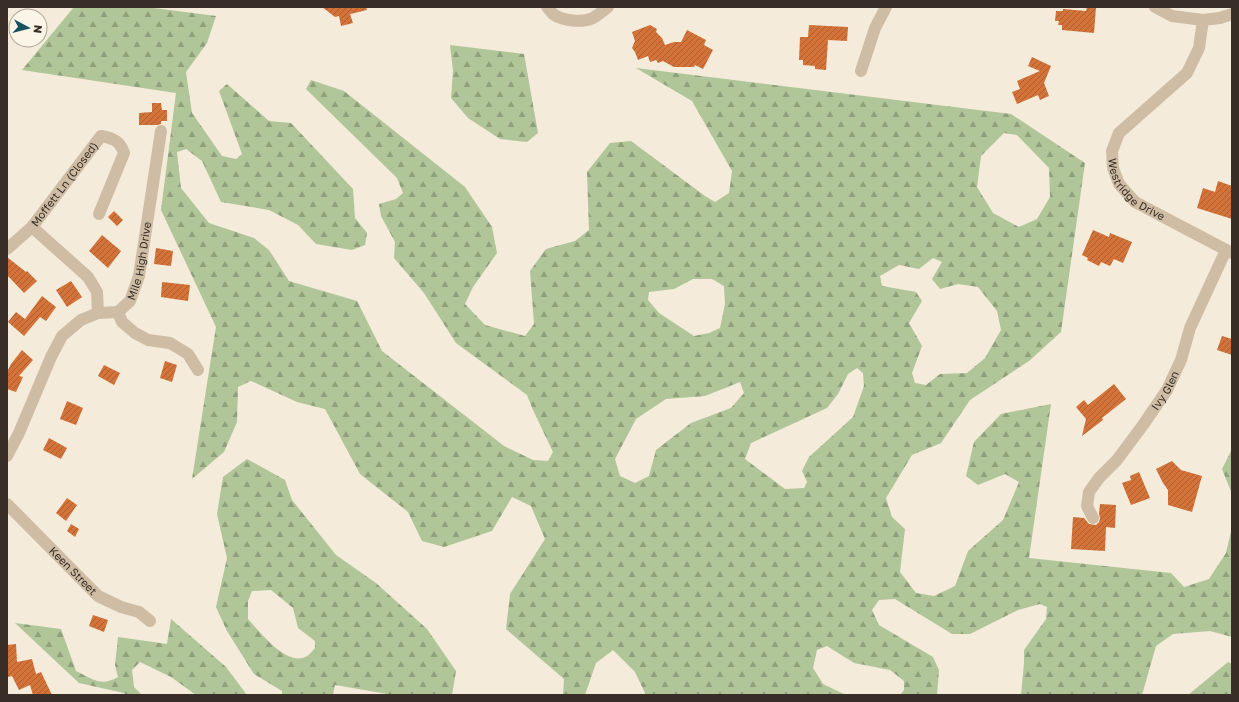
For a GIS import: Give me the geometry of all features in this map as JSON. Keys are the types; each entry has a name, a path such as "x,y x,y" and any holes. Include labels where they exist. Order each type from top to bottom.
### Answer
{"street":[{"path":"547,7 559,17 585,21 608,7"},
{"path":"861,71 875,28 886,7"},
{"path":"1155,7 1172,16 1203,20 1220,18 1232,14"},
{"name":"Westridge Drive","path":"1203,20 1199,48 1187,73 1120,133 1112,151 1113,168 1119,184 1134,202 1229,251"},
{"name":"Mile High Drive","path":"7,456 19,433 51,357 62,336 81,320 98,313 118,312 130,301 139,276 161,131"},
{"name":"Moffett Ln (Closed)","path":"7,249 32,226 101,136 113,138 121,145 124,153 99,214"},
{"path":"32,226 88,277 97,292 98,313"},
{"name":"Ivy Glen","path":"1092,518 1087,506 1089,492 1099,478 1117,460 1167,390 1181,360 1190,328 1229,251"},
{"path":"118,312 122,322 135,333 148,340 170,343 188,354 198,370"},
{"name":"Keen Street","path":"7,504 98,596 121,607 138,612 150,621"}],"green space":[{"path":"74,7 146,7 216,16 207,43 186,72 192,113 222,156 236,159 242,154 219,91 227,84 269,121 291,123 353,189 355,218 367,233 365,245 352,250 316,244 298,225 269,210 221,202 202,161 186,149 177,152 181,188 209,223 254,238 269,250 289,281 357,301 382,351 504,446 533,460 548,461 553,452 527,395 456,343 424,293 394,258 395,242 381,216 379,204 396,199 403,193 397,178 306,89 311,80 344,91 465,187 492,227 497,253 473,287 465,304 485,325 525,336 534,324 530,271 546,249 575,241 589,230 587,172 610,143 631,141 715,202 729,193 732,171 692,101 636,68 1011,114 1085,163 1061,332 1029,361 970,400 941,443 912,455 886,498 892,517 905,529 900,572 916,593 934,596 955,586 968,551 1003,520 1019,482 1005,474 978,485 966,476 974,442 1001,414 1051,404 1029,558 1171,573 1184,587 1209,579 1226,553 1232,527 1232,637 1210,631 1173,634 1156,646 1142,695 1021,695 1024,650 1046,619 1047,607 1040,604 1018,610 970,634 952,634 895,599 879,600 872,610 879,625 933,657 939,670 937,695 900,695 904,690 904,681 890,670 854,663 827,646 817,650 813,668 823,684 846,695 644,695 645,693 635,672 613,650 596,663 585,695 563,695 564,679 506,629 510,594 545,539 531,506 512,497 492,531 444,547 422,541 408,512 360,474 325,409 297,402 251,381 238,387 237,422 224,452 192,479 216,327 161,210 176,93 22,70 40,48 48,48 48,38","holes":["1004,133 1017,135 1049,168 1050,197 1037,219 1019,227 993,213 977,187 981,156","933,258 942,262 932,279 940,289 958,284 978,287 997,311 1001,330 985,358 967,373 940,374 926,385 915,383 912,373 922,346 909,323 922,301 916,292 882,286 880,276 899,265 919,269","693,279 712,279 724,286 725,304 720,328 709,333 694,336 659,313 648,300 649,292 674,289","857,368 863,373 864,386 853,417 809,457 802,471 807,482 804,488 785,489 745,459 751,443 827,408 838,394 848,374","740,382 744,393 731,408 691,423 656,450 649,476 635,483 620,476 615,459 636,419 666,399 705,396"]},
{"path":"450,45 524,54 538,133 527,142 500,139 468,118 451,98 453,71"},
{"path":"1232,449 1232,494 1222,469"},
{"path":"247,459 285,480 292,500 336,555 376,583 427,629 456,671 452,695 393,695 335,685 333,695 282,695 282,691 254,674 227,631 216,607 227,558 217,514 223,477","holes":["271,590 293,608 298,628 315,641 315,648 305,657 290,657 282,652 266,639 248,619 248,601 252,591"]},
{"path":"171,619 226,667 247,695 196,695 171,677 140,662 132,670 134,687 142,695 125,695 124,693 79,683 15,623 61,629 76,671 101,682 118,677 115,665 118,637 167,644"},
{"path":"1228,662 1232,664 1232,695 1188,695"}],"building":[{"path":"322,7 366,7 367,10 350,14 353,23 341,26 339,16 335,17"},
{"path":"1087,7 1096,7 1094,33 1062,30 1062,25 1058,25 1059,21 1055,21 1056,11 1063,11 1063,9 1086,11"},
{"path":"650,25 657,29 656,32 662,38 665,45 674,42 681,42 687,30 706,40 704,45 713,50 703,69 695,65 694,67 674,67 663,61 658,63 656,60 650,62 648,56 638,60 632,48 635,41 632,32"},
{"path":"809,25 848,27 847,41 828,40 826,70 815,69 815,66 803,65 803,60 799,60 800,37 808,37"},
{"path":"1032,57 1051,66 1044,83 1049,96 1040,100 1038,95 1017,104 1012,92 1020,89 1017,81 1040,71 1028,66"},
{"path":"152,103 161,103 162,110 167,110 167,121 161,121 161,124 157,125 139,125 139,113 152,112"},
{"path":"1218,181 1232,186 1232,219 1197,208 1203,188 1215,192"},
{"path":"114,211 123,220 117,226 108,217"},
{"path":"1093,230 1109,237 1110,233 1132,242 1123,263 1114,259 1110,266 1101,262 1099,266 1087,260 1088,258 1082,255"},
{"path":"102,235 121,251 108,268 89,251"},
{"path":"156,248 173,251 171,266 154,264"},
{"path":"7,257 26,272 27,271 37,281 24,293 7,275"},
{"path":"71,281 82,297 67,307 56,290"},
{"path":"162,282 190,285 188,301 161,297"},
{"path":"42,296 56,307 46,321 40,317 24,336 8,322 16,312 25,319"},
{"path":"1222,336 1232,339 1232,355 1217,350"},
{"path":"22,350 33,360 19,376 23,377 16,392 7,389 7,372 11,364"},
{"path":"165,361 177,365 172,382 160,378"},
{"path":"104,365 120,373 114,385 98,376"},
{"path":"1114,384 1126,399 1102,418 1103,420 1082,436 1086,419 1076,407 1084,400 1088,405"},
{"path":"67,401 83,408 76,425 60,419"},
{"path":"49,438 67,448 61,459 43,450"},
{"path":"1172,461 1181,470 1202,476 1192,512 1168,505 1168,490 1156,469"},
{"path":"1139,472 1150,498 1131,505 1122,483 1131,480 1130,476"},
{"path":"67,498 77,505 66,521 56,513"},
{"path":"1100,504 1116,505 1115,528 1106,527 1105,551 1071,549 1073,517 1084,518 1089,524 1096,525 1100,519"},
{"path":"71,524 79,529 75,537 67,531"},
{"path":"93,615 108,620 104,632 89,626"},
{"path":"16,644 17,662 32,659 36,674 41,672 52,695 33,695 30,685 19,690 12,676 8,677 7,645"}]}
